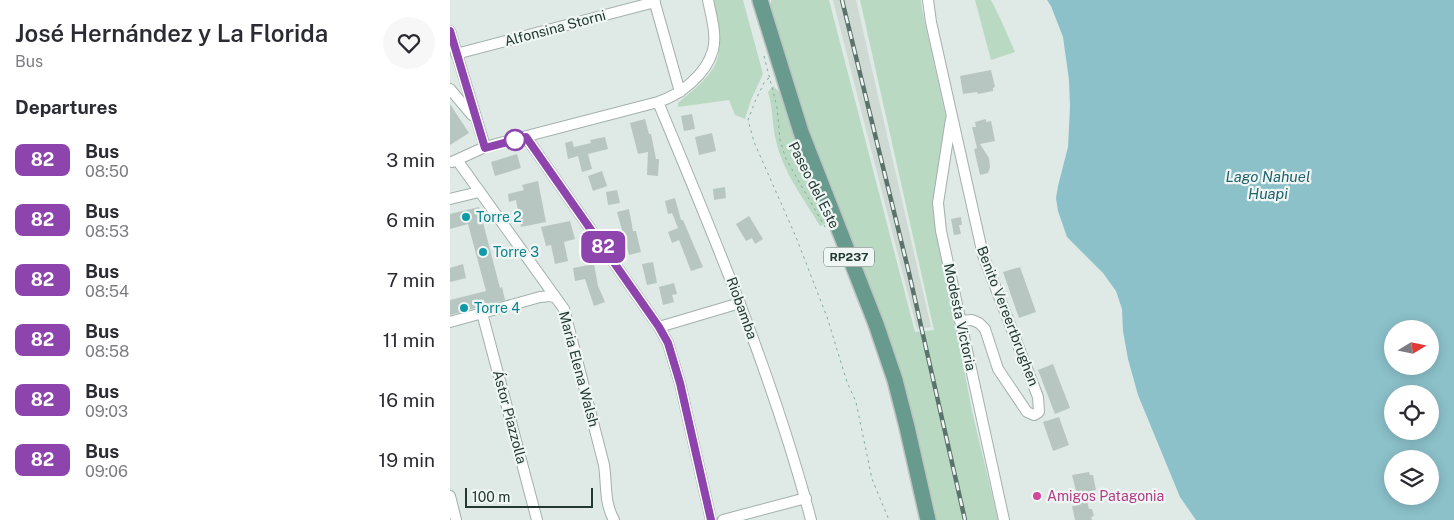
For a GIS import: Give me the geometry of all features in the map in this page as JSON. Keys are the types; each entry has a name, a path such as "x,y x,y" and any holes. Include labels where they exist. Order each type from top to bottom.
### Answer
{"main road":[{"name":"RP237","path":"760,0 800,132 876,324 895,380 908,426 928,520"}],"street":[{"path":"453,162 485,148 658,102 680,92 703,70 713,50 713,32 708,0"},
{"name":"Benito Vereertbrughen","path":"928,0 931,22 982,255 1038,397 1039,412 1034,415 1027,412 998,370 985,329 979,323 972,320 960,321"},
{"path":"655,1 680,92"},
{"name":"Alfonsina Storni","path":"456,54 655,1"},
{"path":"450,31 485,148"},
{"path":"450,89 476,120"},
{"name":"Riobamba","path":"658,102 740,303 806,498 811,520"},
{"name":"Modesta Victoria","path":"952,112 938,203 941,231 1004,520"},
{"path":"526,137 659,327 668,343 680,383 711,520"},
{"name":"Maria Elena Walsh","path":"453,162 480,192 564,308 604,465 607,482 606,504 614,520"},
{"path":"450,199 480,192"},
{"path":"450,322 540,297 551,296 556,298"},
{"path":"659,327 740,303"},
{"name":"Ástor Piazzolla","path":"482,313 538,520"},
{"path":"450,496 456,520"},
{"path":"723,520 806,498"}],"path":[{"name":"Paseo del Este","path":"764,52 777,107 780,140 786,159 825,228"},
{"path":"780,67 765,82 748,120 754,142 806,264 856,402 872,479 889,520"}],"shaded area":[{"path":"833,0 856,0 931,327 917,329"}],"green space":[{"path":"713,0 743,0 763,74 745,119 735,115 729,100 678,107 678,103 705,79 713,69 717,59 719,48"},
{"path":"771,0 829,0 915,332 934,330 860,0 921,0 946,117 933,208 972,411 998,520 937,520 916,430 877,312 806,123 771,12"},
{"path":"975,0 991,0 1015,52 991,60"},
{"path":"773,86 781,94 827,223 820,226 795,185 779,152 768,92"}],"water":[{"name":"Lago Nahuel Huapi","path":"1047,0 1454,0 1454,520 1196,520 1180,497 1138,395 1128,359 1123,331 1122,309 1116,291 1103,273 1067,237 1058,211 1056,198 1068,147 1070,107 1069,80 1063,37"}],"building":[{"path":"991,70 995,87 993,91 963,94 960,76"},
{"path":"450,104 469,133 450,145"},
{"path":"692,114 695,129 684,131 681,116"},
{"path":"645,119 649,134 651,134 656,159 659,159 658,176 647,175 648,152 638,154 630,123"},
{"path":"986,119 986,122 991,121 995,141 980,144 989,158 990,167 988,173 980,175 974,149 977,148 972,127 976,127 975,122"},
{"path":"712,133 716,151 699,155 695,137"},
{"path":"605,137 608,149 588,154 592,169 582,172 578,156 568,159 565,143 572,141 574,147 591,143 590,140"},
{"path":"517,154 521,168 495,176 491,162"},
{"path":"602,171 607,186 593,191 588,176"},
{"path":"538,181 546,222 521,227 516,200 509,202 508,194 524,190 522,185"},
{"path":"725,187 726,198 714,200 713,189"},
{"path":"617,190 620,203 608,205 606,192"},
{"path":"675,198 681,220 683,220 703,267 691,271 679,240 672,243 668,232 678,228 672,213 668,214 665,201"},
{"path":"479,207 500,288 502,287 505,300 450,315 450,300 486,291 468,224 450,229 450,214"},
{"path":"629,209 633,231 636,231 641,252 629,255 617,212"},
{"path":"749,216 763,239 755,244 752,238 746,241 736,224"},
{"path":"961,217 962,225 959,225 961,234 954,235 951,219"},
{"path":"570,221 575,239 564,242 568,261 555,264 551,245 546,246 541,227"},
{"path":"653,262 657,283 647,285 642,264"},
{"path":"463,264 466,278 450,282 450,268"},
{"path":"594,264 598,286 605,302 594,306 585,279 575,281 573,268"},
{"path":"1020,267 1036,312 1019,318 1003,272"},
{"path":"674,283 677,294 672,295 674,302 663,305 659,287"},
{"path":"1053,364 1070,408 1055,414 1038,370"},
{"path":"1059,417 1069,445 1053,451 1043,422"},
{"path":"1089,472 1090,475 1093,475 1096,490 1086,492 1086,496 1089,509 1092,509 1094,516 1091,517 1092,520 1075,520 1072,506 1076,506 1073,492 1076,491 1072,475"}],"railway":[{"path":"842,0 909,273 965,520"}],"bus line":[{"name":"82","path":"450,31 485,148 526,137 659,327 668,343 680,383 711,520"}],"place":[{"name":"Torre 2","path":"466,217"},
{"name":"Torre 3","path":"483,252"},
{"name":"Torre 4","path":"464,308"},
{"name":"Amigos Patagonia","path":"1037,496"}]}
